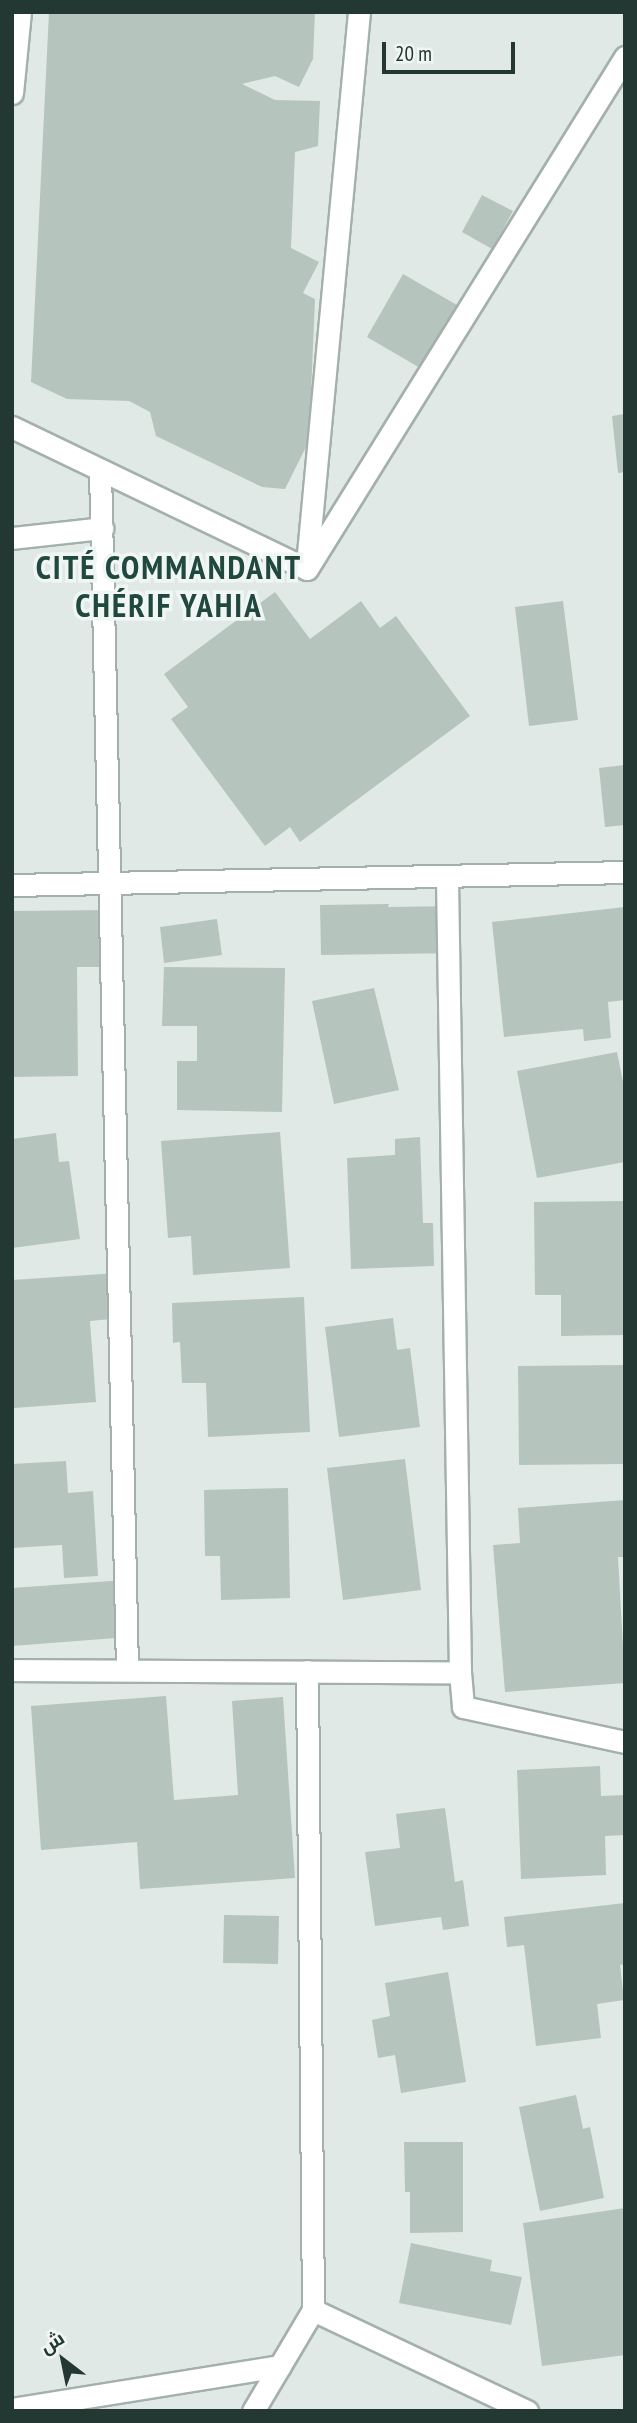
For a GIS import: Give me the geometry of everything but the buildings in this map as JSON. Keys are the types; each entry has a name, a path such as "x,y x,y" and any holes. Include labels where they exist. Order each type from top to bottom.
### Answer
{"street":[{"path":"12,93 20,12"},
{"path":"307,569 359,12"},
{"path":"307,569 625,57"},
{"path":"12,427 307,569"},
{"path":"100,470 127,1670"},
{"path":"12,538 102,528"},
{"path":"12,885 625,872"},
{"path":"447,876 460,1672 463,1707 625,1742"},
{"path":"12,1670 460,1672"},
{"path":"253,2411 313,2310 307,1671"},
{"path":"313,2310 527,2411"},
{"path":"12,2409 280,2366"}],"district":[{"name":"CITÉ COMMANDANT CHÉRIF YAHIA","path":"169,586"}]}
